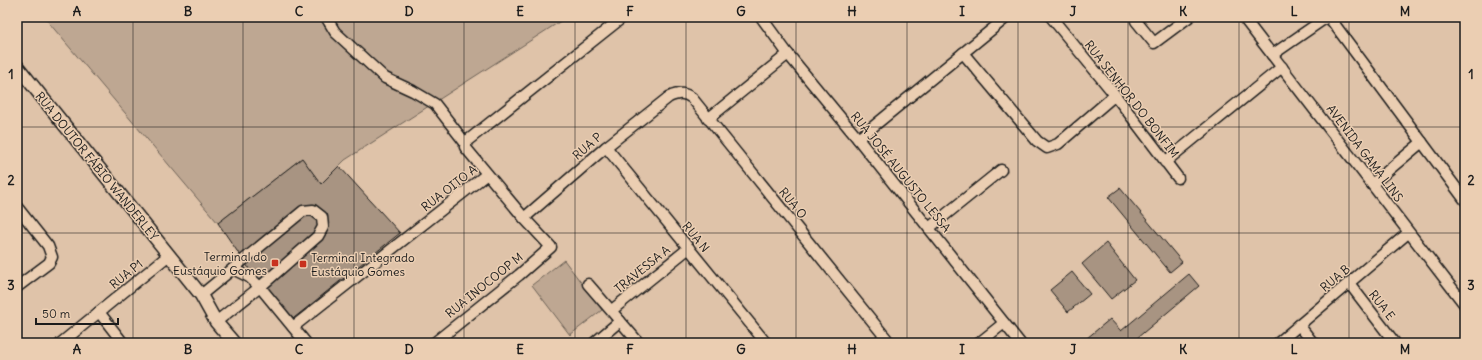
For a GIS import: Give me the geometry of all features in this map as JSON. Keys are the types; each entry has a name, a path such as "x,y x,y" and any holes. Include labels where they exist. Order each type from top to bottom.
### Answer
{"street":[{"name":"RUA OITO A","path":"293,327 487,174 465,147 466,144 435,104 386,78 335,32 326,17"},
{"path":"466,144 467,141 623,17"},
{"name":"RUA JOSÉ AUGUSTO LESSA","path":"761,17 788,54 858,139 1020,343"},
{"name":"RUA SENHOR DO BONFIM","path":"1051,17 1115,95 1178,178"},
{"path":"1136,21 1154,43 1189,17"},
{"name":"AVENIDA GAMA LINS","path":"1243,17 1465,306"},
{"path":"1272,55 1328,17 1465,200"},
{"path":"858,139 963,53 1001,19"},
{"path":"963,53 1037,141 1047,148 1058,144 1115,95"},
{"path":"708,119 788,54"},
{"name":"RUA DOUTOR FÁBIO WANDERLEY","path":"17,66 201,295 216,322 234,343"},
{"path":"1165,162 1282,67"},
{"name":"RUA O","path":"669,97 677,94 687,94 890,343"},
{"name":"RUA P","path":"524,218 606,146 669,97"},
{"path":"1372,184 1422,142"},
{"name":"RUA N","path":"606,146 766,343"},
{"path":"929,228 1001,170"},
{"path":"487,174 524,218"},
{"path":"17,207 48,246 52,257 49,263 17,287"},
{"path":"201,295 303,211 313,210 318,213 323,222 321,232 260,287 216,322"},
{"name":"RUA INOCOOP M","path":"434,343 519,275 551,247 524,218"},
{"name":"RUA B","path":"1278,343 1408,232"},
{"name":"TRAVESSA A","path":"612,310 689,248"},
{"name":"RUA P1","path":"61,343 169,255"},
{"path":"233,269 249,277 260,287 306,343"},
{"name":"RUA E","path":"1349,283 1395,343"},
{"path":"588,284 639,343"},
{"path":"99,312 123,343"},
{"path":"594,343 620,321"},
{"path":"979,343 1004,323"},
{"path":"1299,326 1313,343"}],"shaded area":[{"path":"44,17 567,17 345,160 321,184 302,158 218,223"},
{"path":"564,260 602,310 570,335 532,285"}],"building":[{"name":"Terminal Integrado Eustáquio Gomes","path":"302,158 321,184 339,166 400,233 294,318 267,295 218,223"},
{"path":"1120,188 1182,262 1170,272 1108,197"},
{"path":"1106,243 1135,280 1111,299 1082,264"},
{"path":"1072,272 1090,294 1068,312 1050,290"},
{"path":"1189,274 1199,286 1131,343 1081,343 1110,319 1121,331"}],"place":[{"name":"Terminal do Eustáquio Gomes","path":"275,263"},
{"name":"Terminal Integrado Eustáquio Gomes","path":"303,264"}]}
